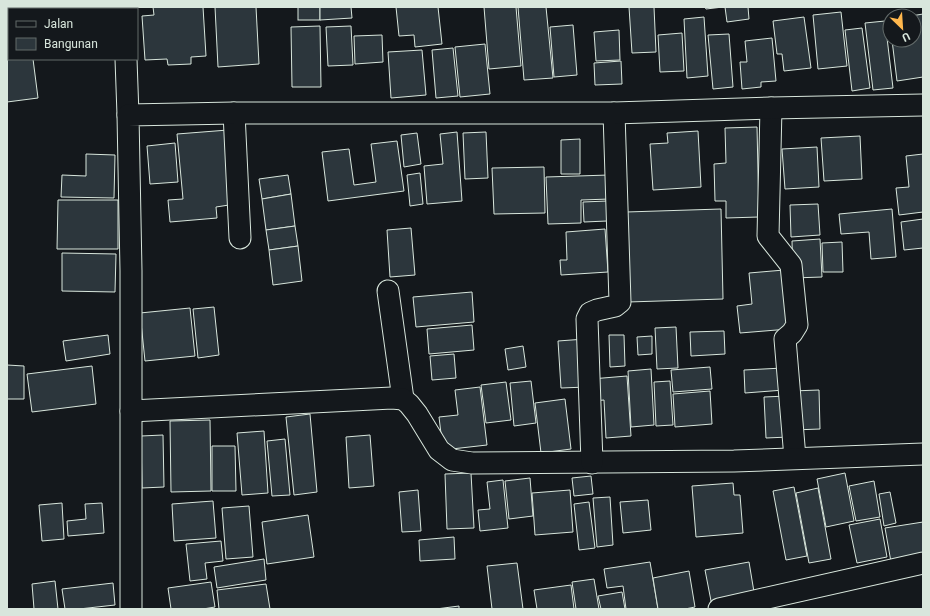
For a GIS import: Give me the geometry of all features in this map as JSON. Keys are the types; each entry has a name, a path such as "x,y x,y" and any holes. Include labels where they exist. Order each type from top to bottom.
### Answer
{"street":[{"path":"126,60 131,271 132,609"},
{"path":"128,115 234,112 614,114 770,108 923,105"},
{"path":"770,108 768,236 791,265 797,325 792,333 785,339 794,458"},
{"path":"234,112 240,238"},
{"path":"592,463 587,319 590,313 615,306 620,302 614,114"},
{"path":"388,291 403,399"},
{"path":"131,411 384,398 403,399 417,414 439,450 452,460 472,463 734,461 923,454"},
{"path":"718,609 923,563"}],"building":[{"path":"153,7 203,7 206,56 191,57 191,64 168,65 167,59 145,60 142,16 154,15"},
{"path":"215,7 256,7 259,64 218,67"},
{"path":"298,7 320,7 320,20 298,20"},
{"path":"320,7 351,7 352,18 320,20"},
{"path":"396,7 438,7 442,44 415,47 414,35 399,36"},
{"path":"484,7 516,7 521,66 489,69"},
{"path":"518,7 546,7 553,78 524,80"},
{"path":"629,7 654,7 656,52 632,53"},
{"path":"705,7 723,7 706,9"},
{"path":"725,7 748,7 749,19 727,22"},
{"path":"841,12 847,66 818,69 813,15"},
{"path":"922,14 923,77 897,81 893,48 922,48"},
{"path":"704,17 708,76 687,78 684,19"},
{"path":"804,17 811,68 784,71 782,54 777,54 773,21"},
{"path":"882,21 882,48 888,48 893,88 873,90 865,23"},
{"path":"573,25 577,75 554,77 550,27"},
{"path":"320,26 321,87 292,87 291,27"},
{"path":"351,26 353,65 328,66 326,27"},
{"path":"862,28 870,88 852,91 845,30"},
{"path":"619,30 620,60 596,61 594,32"},
{"path":"682,33 684,71 660,72 658,35"},
{"path":"729,34 733,87 713,89 708,35"},
{"path":"382,35 383,62 355,64 354,36"},
{"path":"772,38 776,81 761,82 761,87 742,89 740,62 747,62 745,41"},
{"path":"485,44 490,94 460,97 455,47"},
{"path":"453,48 458,96 436,98 432,50"},
{"path":"422,50 426,95 391,98 388,52"},
{"path":"7,60 33,60 38,98 7,102"},
{"path":"621,61 622,84 595,85 594,63"},
{"path":"757,127 759,217 726,218 726,201 715,201 714,164 726,163 725,128"},
{"path":"228,130 229,205 216,207 217,218 170,222 168,200 183,199 177,134"},
{"path":"698,131 701,187 653,190 650,144 668,143 667,133"},
{"path":"457,132 462,201 427,204 424,166 443,164 440,134"},
{"path":"486,132 488,178 465,179 463,133"},
{"path":"417,133 421,164 404,167 401,135"},
{"path":"860,136 862,179 824,181 821,138"},
{"path":"580,139 580,174 561,174 561,140"},
{"path":"397,141 404,191 328,201 322,152 349,149 354,185 376,182 371,144"},
{"path":"175,143 178,182 150,184 147,146"},
{"path":"817,147 819,187 785,189 782,149"},
{"path":"86,154 115,155 114,198 61,197 62,175 86,176"},
{"path":"923,154 923,212 899,215 896,188 909,187 906,156"},
{"path":"544,167 545,213 494,214 492,168"},
{"path":"420,173 423,204 410,206 407,175"},
{"path":"288,175 291,194 262,199 259,179"},
{"path":"609,175 610,199 581,200 581,223 548,224 546,177"},
{"path":"291,194 295,226 266,230 262,199"},
{"path":"58,200 118,200 118,249 57,249"},
{"path":"607,201 607,221 584,222 583,202"},
{"path":"818,204 820,235 791,237 790,205"},
{"path":"721,209 723,299 628,302 626,212"},
{"path":"892,209 896,257 871,259 869,232 841,234 839,214"},
{"path":"923,219 923,248 904,250 901,222"},
{"path":"295,226 298,246 269,250 266,230"},
{"path":"411,228 415,275 390,277 387,230"},
{"path":"605,229 608,272 561,275 560,260 567,260 566,232"},
{"path":"820,239 822,277 793,278 792,241"},
{"path":"842,242 843,272 823,272 822,243"},
{"path":"298,246 302,281 273,285 269,250"},
{"path":"62,253 116,254 115,292 62,291"},
{"path":"784,270 789,329 740,333 737,306 752,304 749,273"},
{"path":"472,292 474,322 416,327 413,297"},
{"path":"214,307 219,355 198,358 193,309"},
{"path":"190,308 195,356 145,361 140,313"},
{"path":"472,325 474,350 429,354 427,329"},
{"path":"676,327 678,368 657,369 655,328"},
{"path":"724,331 725,354 691,356 690,332"},
{"path":"108,335 110,354 66,361 63,341"},
{"path":"609,335 624,335 625,366 610,367"},
{"path":"652,336 652,354 638,355 637,337"},
{"path":"585,339 587,387 561,388 558,341"},
{"path":"523,346 526,367 508,370 505,349"},
{"path":"454,354 456,378 432,380 430,356"},
{"path":"7,365 24,366 24,399 7,399"},
{"path":"92,366 96,404 32,412 27,374"},
{"path":"710,367 712,389 673,392 671,370"},
{"path":"783,368 784,390 745,393 744,370"},
{"path":"651,369 654,425 631,427 628,371"},
{"path":"627,376 631,436 606,438 604,400 592,401 591,379"},
{"path":"531,381 536,423 514,426 510,383"},
{"path":"670,381 673,425 656,426 654,382"},
{"path":"506,382 511,420 486,423 481,385"},
{"path":"480,387 487,445 443,450 439,417 458,415 455,390"},
{"path":"819,390 820,429 793,430 792,391"},
{"path":"710,391 712,424 675,427 673,394"},
{"path":"787,396 789,437 766,438 764,397"},
{"path":"565,399 571,449 541,453 535,403"},
{"path":"310,414 317,492 294,495 286,417"},
{"path":"210,420 211,491 171,492 170,421"},
{"path":"264,431 268,493 242,495 237,433"},
{"path":"163,435 164,487 142,488 141,436"},
{"path":"370,435 374,486 349,488 346,437"},
{"path":"285,439 290,495 272,496 267,441"},
{"path":"212,446 235,446 236,491 212,491"},
{"path":"471,473 474,528 447,529 445,474"},
{"path":"845,473 854,521 826,527 817,479"},
{"path":"591,476 593,494 574,496 572,478"},
{"path":"530,478 533,516 509,519 505,481"},
{"path":"503,480 508,528 480,531 478,510 490,509 487,482"},
{"path":"874,481 880,517 856,521 849,486"},
{"path":"733,483 734,495 740,495 743,533 696,537 692,486"},
{"path":"794,487 807,556 786,560 773,491"},
{"path":"818,488 831,559 809,563 796,493"},
{"path":"418,490 421,531 402,532 399,492"},
{"path":"570,490 573,532 535,535 532,493"},
{"path":"890,492 896,523 884,526 879,494"},
{"path":"610,497 613,545 597,547 593,498"},
{"path":"648,500 651,530 623,533 620,502"},
{"path":"213,501 216,538 174,541 172,504"},
{"path":"589,502 595,548 579,550 574,504"},
{"path":"62,503 64,539 42,541 39,505"},
{"path":"102,503 104,533 68,536 67,521 86,519 85,504"},
{"path":"249,506 253,557 226,559 222,508"},
{"path":"308,515 314,557 267,564 262,522"},
{"path":"880,519 887,557 857,563 849,525"},
{"path":"923,522 923,557 891,562 885,528"},
{"path":"454,537 455,559 420,561 419,540"},
{"path":"221,541 223,561 205,563 207,579 190,581 186,544"},
{"path":"264,559 266,580 217,588 214,567"},
{"path":"650,562 658,609 626,609 623,586 607,588 604,569"},
{"path":"749,562 755,598 712,606 705,570"},
{"path":"517,563 523,609 492,609 487,566"},
{"path":"689,571 695,607 685,609 658,609 653,578"},
{"path":"594,579 599,609 576,609 572,582"},
{"path":"55,581 58,609 34,609 32,584"},
{"path":"211,582 215,607 203,609 171,609 168,588"},
{"path":"113,583 115,605 65,609 62,589"},
{"path":"266,584 270,609 219,609 217,590"},
{"path":"571,585 574,609 537,609 534,590"},
{"path":"622,592 625,609 601,609 598,596"},
{"path":"459,606 459,609 436,609"}]}
